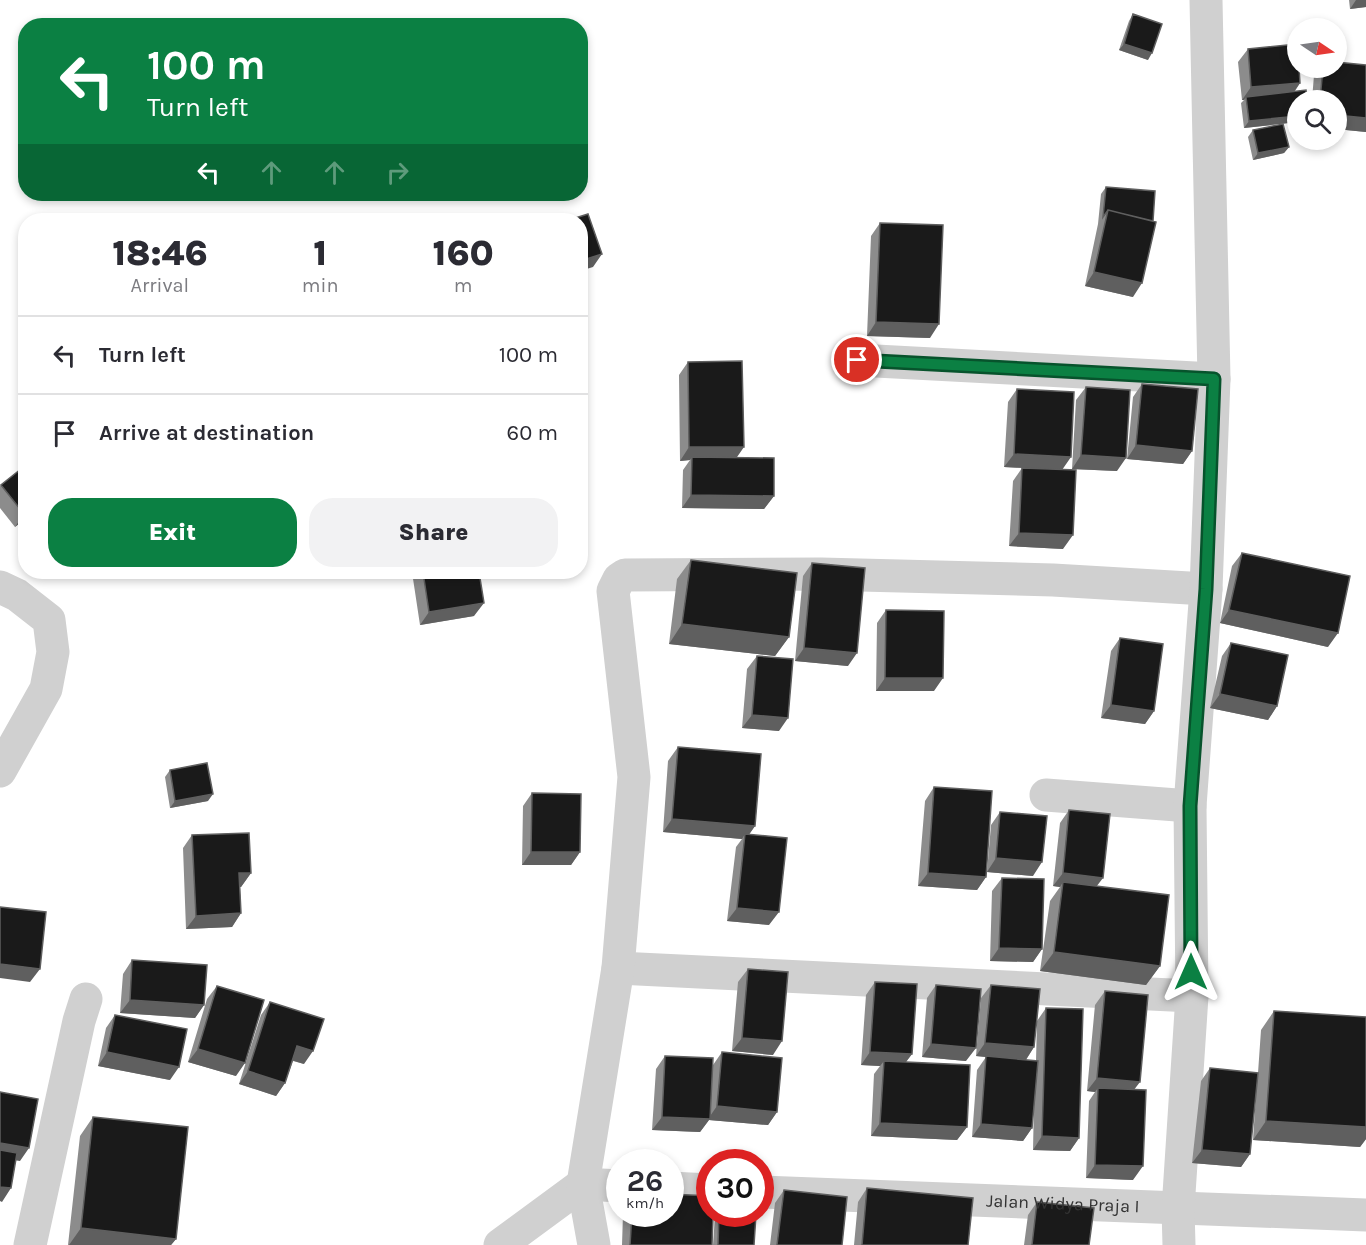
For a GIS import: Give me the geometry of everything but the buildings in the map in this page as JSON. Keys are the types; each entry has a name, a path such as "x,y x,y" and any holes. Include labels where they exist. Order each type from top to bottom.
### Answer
{"street":[{"path":"1179,1245 1178,1209 1192,996 1190,806 1206,589 1214,379 1206,0"},
{"path":"857,360 1214,379"},
{"path":"594,1245 583,1184 618,968 634,777 613,591 618,579 625,574 821,574 1041,579 1206,589"},
{"path":"0,587 17,595 49,620 53,652 46,689 0,771"},
{"path":"1046,795 1190,806"},
{"path":"618,968 1192,996"},
{"path":"30,1245 79,1021 86,999"},
{"path":"500,1245 583,1184 606,1185"},
{"name":"Jalan Widya Praja I","path":"774,1193 1366,1215"}],"route":[{"path":"857,360 1214,379 1206,589 1190,806 1191,972"}]}
